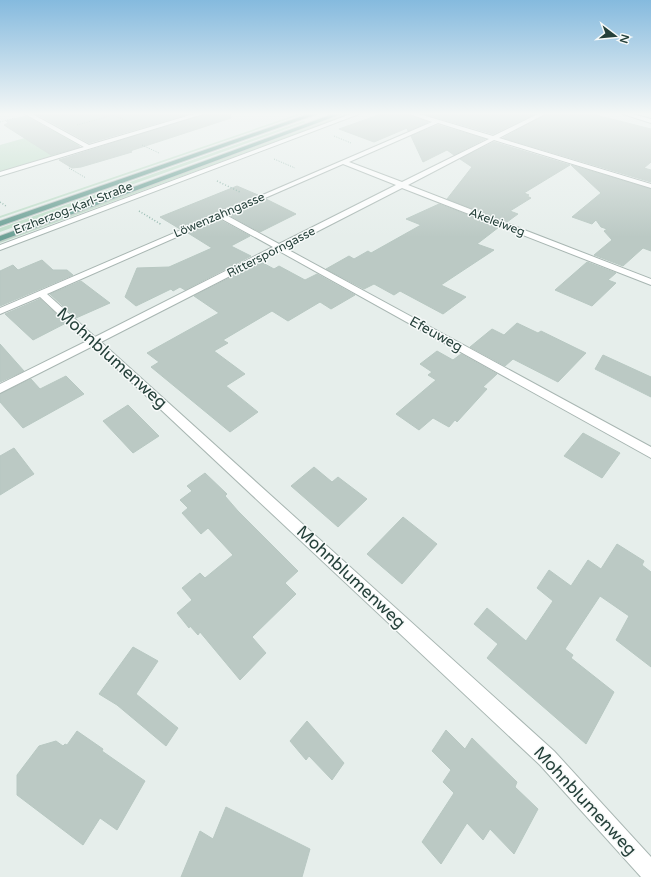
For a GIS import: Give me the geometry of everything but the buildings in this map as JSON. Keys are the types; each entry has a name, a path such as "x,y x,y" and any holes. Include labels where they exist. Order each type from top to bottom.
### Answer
{"main road":[{"name":"Erzherzog-Karl-Straße","path":"0,224 197,155"},
{"name":"Erzherzog-Karl-Straße","path":"0,239 227,155"}],"street":[{"path":"0,174 62,155"},
{"name":"Erzherzog-Karl-Straße","path":"0,248 247,155"},
{"name":"Löwenzahngasse","path":"0,310 359,155"},
{"name":"Rittersporngasse","path":"0,389 462,155"},
{"path":"549,155 651,186"},
{"name":"Akeleiweg","path":"343,162 651,282"},
{"name":"Efeuweg","path":"220,215 651,453"},
{"name":"Mohnblumenweg","path":"41,293 547,758 651,872"}],"path":[{"path":"268,157 296,168"},
{"path":"69,168 86,179"},
{"path":"212,178 246,195"},
{"path":"134,208 167,228"}],"green space":[{"path":"0,155 55,155 0,172"},
{"path":"178,155 184,155 0,218 0,216"},
{"path":"207,155 214,155 0,232 0,228"},
{"path":"233,155 240,155 0,243 0,240"}]}
